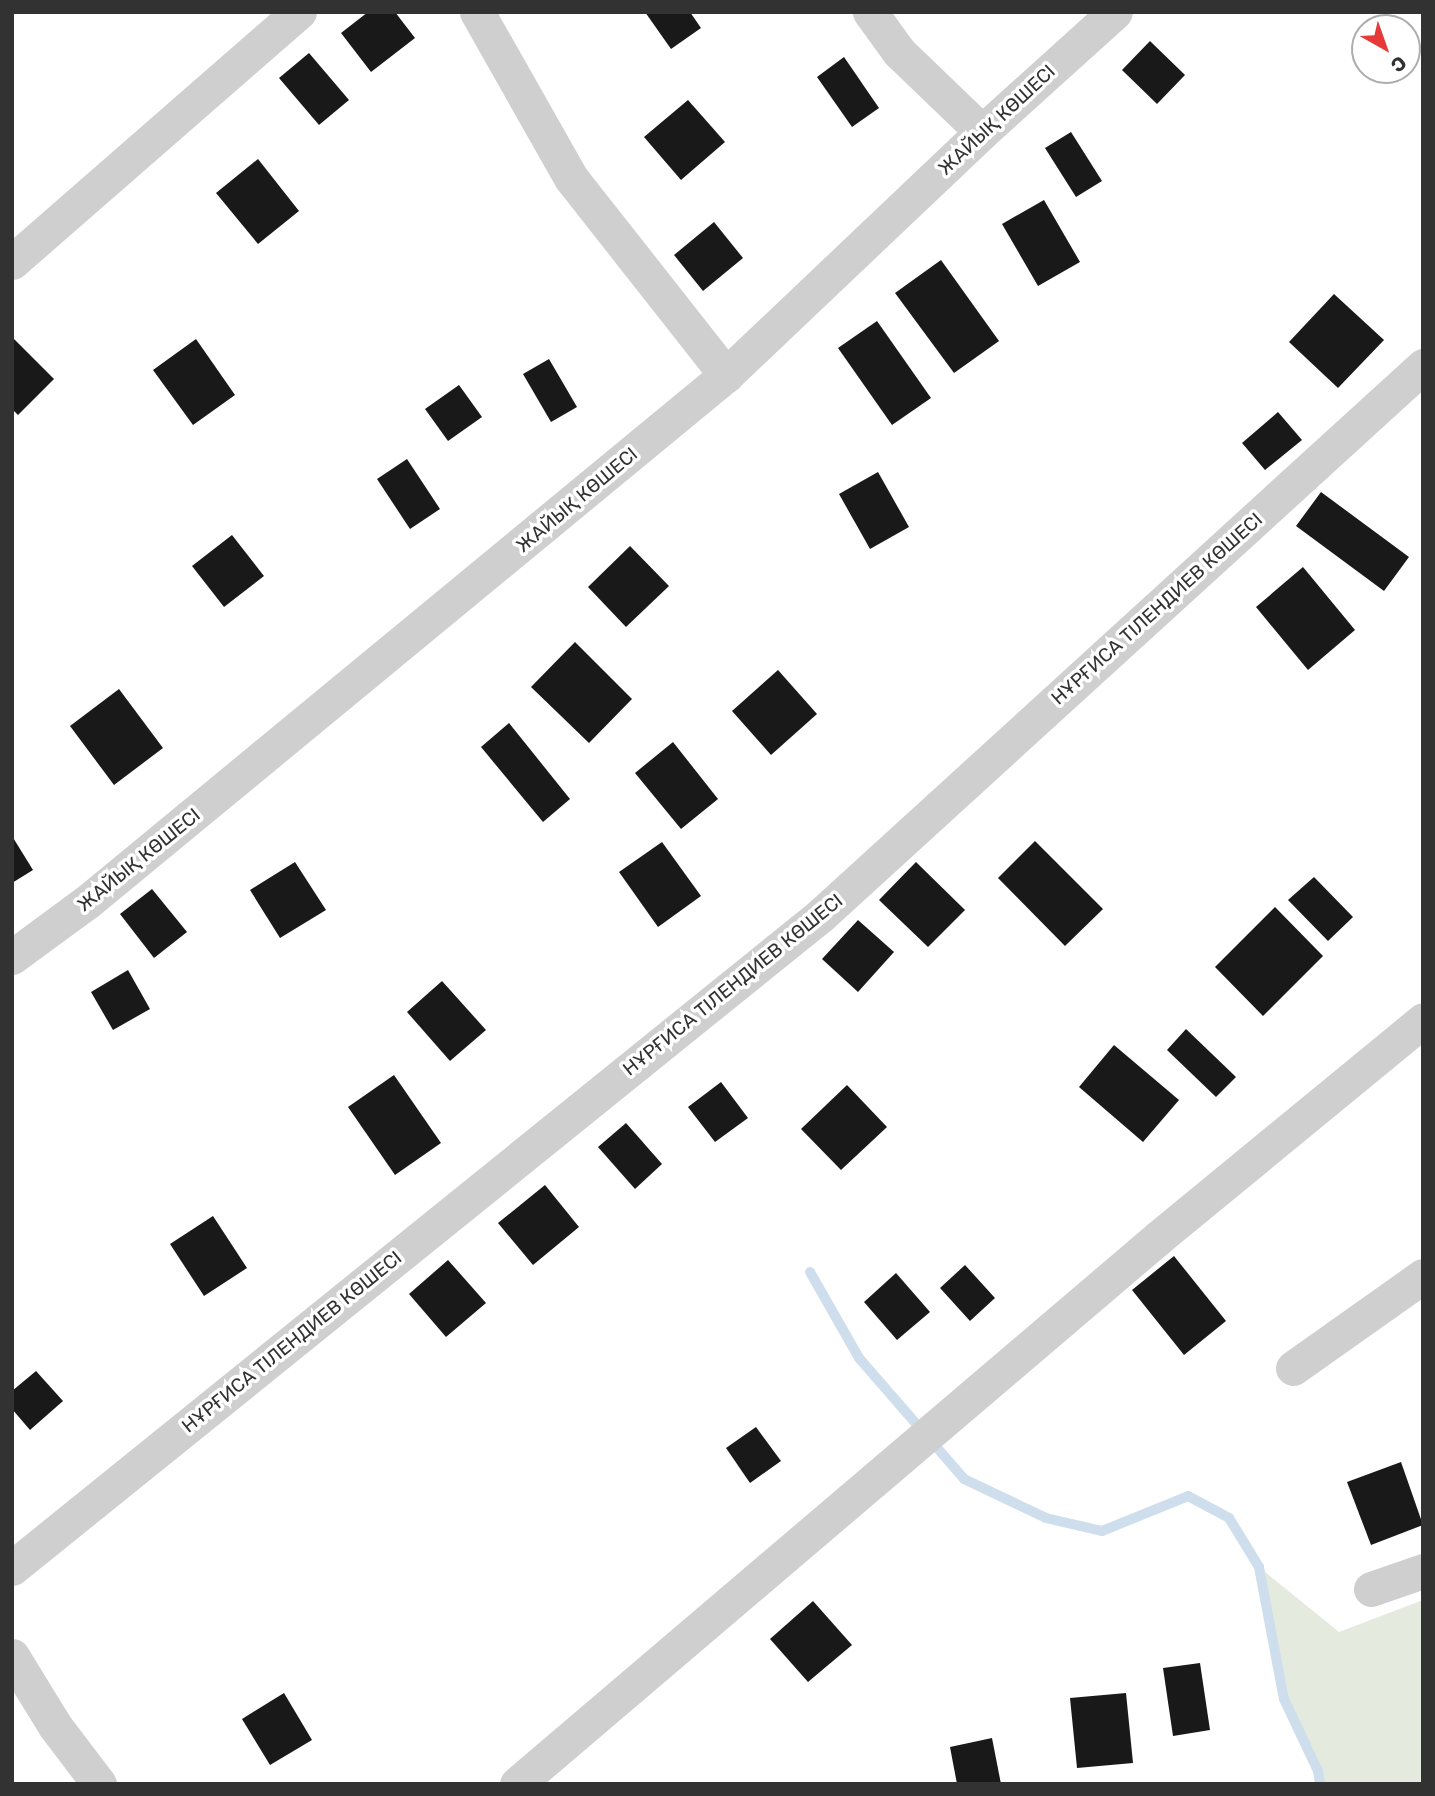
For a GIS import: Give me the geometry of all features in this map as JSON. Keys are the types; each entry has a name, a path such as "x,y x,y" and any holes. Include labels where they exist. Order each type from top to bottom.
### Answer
{"street":[{"path":"12,261 299,12"},
{"path":"477,12 571,178 726,375"},
{"path":"870,12 899,52 982,132"},
{"name":"ЖАЙЫҚ КӨШЕСІ","path":"12,957 119,876 726,375 982,132 1115,12"},
{"name":"НҰРҒИСА ТІЛЕНДИЕВ КӨШЕСІ","path":"12,1568 821,915 1423,366"},
{"path":"517,1784 1158,1238 1423,1020"},
{"path":"1293,1368 1423,1276"},
{"path":"1371,1589 1423,1572"},
{"path":"12,1656 55,1726 99,1784"}],"shaded area":[{"path":"1259,1567 1339,1632 1423,1600 1423,1784 1320,1784 1318,1771 1284,1699"}],"building":[{"path":"368,12 395,12 415,38 371,72 341,33"},
{"path":"645,12 690,12 701,28 671,49"},
{"path":"1150,41 1185,75 1157,104 1122,70"},
{"path":"309,53 349,100 319,125 279,78"},
{"path":"844,57 879,108 852,127 817,77"},
{"path":"688,100 725,142 681,180 644,137"},
{"path":"1071,132 1102,181 1076,197 1045,148"},
{"path":"258,159 299,211 258,244 216,193"},
{"path":"1044,200 1080,262 1038,286 1002,224"},
{"path":"714,222 743,258 703,291 674,255"},
{"path":"941,260 999,341 954,373 895,293"},
{"path":"1334,294 1384,340 1338,388 1289,342"},
{"path":"877,321 931,398 892,425 838,348"},
{"path":"14,339 54,379 18,415 12,409"},
{"path":"196,339 235,395 193,425 153,370"},
{"path":"549,359 577,407 551,422 523,374"},
{"path":"459,385 482,417 448,441 425,409"},
{"path":"1278,412 1302,440 1265,470 1242,443"},
{"path":"407,459 440,509 410,529 377,479"},
{"path":"878,472 909,527 870,549 839,494"},
{"path":"1321,492 1409,557 1384,591 1296,526"},
{"path":"232,535 264,576 224,607 192,566"},
{"path":"630,546 669,586 626,627 588,587"},
{"path":"1303,567 1355,630 1308,670 1256,607"},
{"path":"575,642 632,699 589,743 531,687"},
{"path":"778,670 817,714 771,755 732,711"},
{"path":"119,689 163,748 114,785 70,726"},
{"path":"509,723 570,799 543,822 481,747"},
{"path":"673,742 718,799 681,829 635,773"},
{"path":"12,836 33,870 12,883"},
{"path":"1035,841 1103,909 1065,946 998,878"},
{"path":"662,842 701,896 658,927 619,872"},
{"path":"295,862 326,910 280,938 250,890"},
{"path":"916,862 965,910 928,947 879,900"},
{"path":"1314,877 1353,917 1328,941 1288,900"},
{"path":"152,889 187,932 154,958 120,914"},
{"path":"1275,907 1323,956 1263,1016 1215,967"},
{"path":"858,920 894,952 858,992 822,959"},
{"path":"128,970 150,1009 113,1030 91,992"},
{"path":"442,981 486,1030 450,1061 407,1012"},
{"path":"1186,1029 1236,1077 1216,1097 1167,1050"},
{"path":"1114,1045 1179,1100 1143,1142 1079,1087"},
{"path":"394,1075 441,1143 395,1175 348,1107"},
{"path":"721,1082 748,1118 715,1142 688,1107"},
{"path":"847,1085 887,1127 841,1170 801,1129"},
{"path":"626,1123 662,1164 635,1189 598,1147"},
{"path":"545,1185 579,1227 533,1265 498,1223"},
{"path":"213,1216 247,1268 204,1296 170,1244"},
{"path":"1174,1256 1226,1321 1184,1355 1132,1290"},
{"path":"448,1260 486,1303 446,1337 409,1294"},
{"path":"965,1265 995,1298 970,1321 940,1288"},
{"path":"896,1273 930,1312 897,1340 864,1302"},
{"path":"36,1371 63,1401 30,1430 12,1409 12,1391"},
{"path":"756,1427 781,1461 750,1483 726,1448"},
{"path":"1401,1462 1423,1525 1371,1545 1347,1482"},
{"path":"813,1601 852,1645 808,1682 770,1639"},
{"path":"1200,1663 1210,1730 1173,1736 1163,1668"},
{"path":"284,1693 312,1740 270,1765 242,1719"},
{"path":"1126,1693 1133,1763 1077,1768 1070,1698"},
{"path":"992,1738 1001,1784 957,1784 950,1747"}],"waterway":[{"path":"810,1272 859,1358 964,1479 1046,1518 1102,1531 1188,1496 1229,1518 1259,1567 1284,1699 1318,1771 1320,1784"}]}
